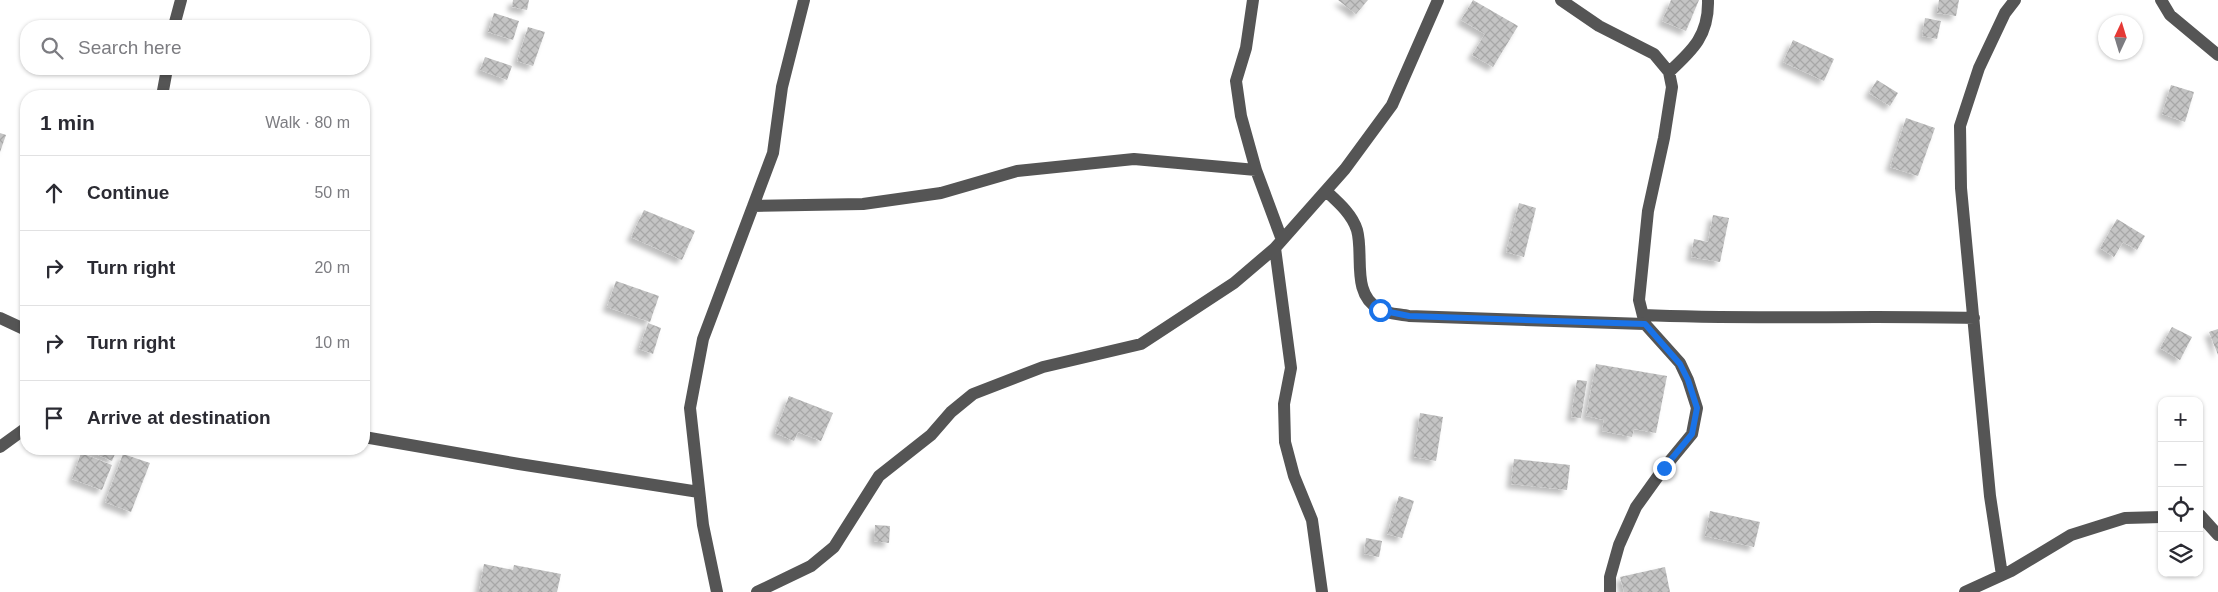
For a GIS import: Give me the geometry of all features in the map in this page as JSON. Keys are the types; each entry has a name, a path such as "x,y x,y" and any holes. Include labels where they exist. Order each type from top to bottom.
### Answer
{"street":[{"path":"176,20 181,0"},
{"path":"717,592 703,525 690,408 703,340 773,153 782,87 804,0"},
{"path":"1253,0 1246,48 1236,81 1241,116 1279,244 1291,368 1284,404 1285,442 1294,476 1312,520 1322,592"},
{"path":"757,592 811,566 834,546 879,476 931,435 951,412 973,394 1043,368 1141,344 1234,282 1279,244 1345,169 1392,105 1438,0"},
{"path":"1562,0 1599,26 1654,54 1669,72 1670,95 1664,138 1648,211 1639,300 1644,320 1680,364 1688,380 1697,408 1692,434 1664,468 1636,507 1619,545 1610,577 1610,592"},
{"path":"1669,72 1700,38 1708,16 1708,0"},
{"path":"2002,575 1990,496 1961,188 1960,126 1979,68 2005,14 2015,0"},
{"path":"2160,0 2170,15 2218,55"},
{"path":"163,90 165,75"},
{"path":"753,206 863,204 941,193 1017,171 1134,159 1256,170"},
{"path":"1326,191 1346,209 1357,230 1363,290 1368,302 1380,310 1409,316 1644,320 1881,316 1974,318"},
{"path":"0,318 20,327"},
{"path":"0,447 20,432"},
{"path":"370,438 699,492"},
{"path":"2203,516 2218,519"},
{"path":"1965,592 2002,575 2071,535 2125,518 2158,517"},
{"path":"2203,518 2218,534"}],"building":[{"path":"513,0 529,0 527,10 512,7"},
{"path":"1338,0 1368,0 1356,14"},
{"path":"1473,0 1518,26 1493,67 1472,55 1485,34 1461,20"},
{"path":"1671,0 1699,0 1686,31 1662,21"},
{"path":"1939,0 1959,0 1956,16 1937,13"},
{"path":"494,13 519,21 513,40 488,32"},
{"path":"1925,18 1941,21 1937,39 1922,36"},
{"path":"528,27 545,32 533,66 517,61"},
{"path":"1793,40 1834,59 1824,81 1783,62"},
{"path":"485,57 512,66 507,80 480,70"},
{"path":"1877,80 1898,93 1890,106 1869,93"},
{"path":"2171,85 2194,92 2185,122 2162,114"},
{"path":"1906,118 1935,128 1918,176 1890,167"},
{"path":"0,133 6,135 0,152"},
{"path":"1519,203 1536,208 1524,257 1506,252"},
{"path":"644,210 695,231 682,260 631,237"},
{"path":"1713,215 1729,218 1720,262 1691,257 1694,239 1708,242"},
{"path":"2117,219 2145,236 2137,250 2123,242 2114,257 2100,248"},
{"path":"616,281 659,296 650,322 607,307"},
{"path":"648,323 661,328 653,354 639,349"},
{"path":"2172,327 2192,337 2180,360 2160,348"},
{"path":"2218,329 2218,355 2209,332"},
{"path":"1596,364 1667,376 1656,433 1634,429 1632,437 1602,431 1604,420 1586,416"},
{"path":"1577,380 1587,381 1581,418 1571,417"},
{"path":"789,396 833,413 821,441 798,432 794,441 775,433"},
{"path":"1420,413 1443,417 1436,461 1414,457"},
{"path":"80,455 86,455 112,465 102,490 72,479"},
{"path":"98,455 114,455 112,461"},
{"path":"123,455 150,463 131,512 105,502"},
{"path":"1514,459 1570,465 1567,490 1511,484"},
{"path":"1399,496 1414,501 1402,538 1387,534"},
{"path":"1710,511 1760,522 1754,547 1705,536"},
{"path":"875,525 890,526 889,543 874,541"},
{"path":"1366,538 1382,541 1379,557 1364,554"},
{"path":"484,564 513,570 514,565 561,574 557,592 479,592"},
{"path":"1665,567 1670,592 1624,592 1620,577"}],"route":[{"path":"1380,310 1409,316 1645,324 1680,364 1688,380 1697,408 1692,434 1664,468"}]}
